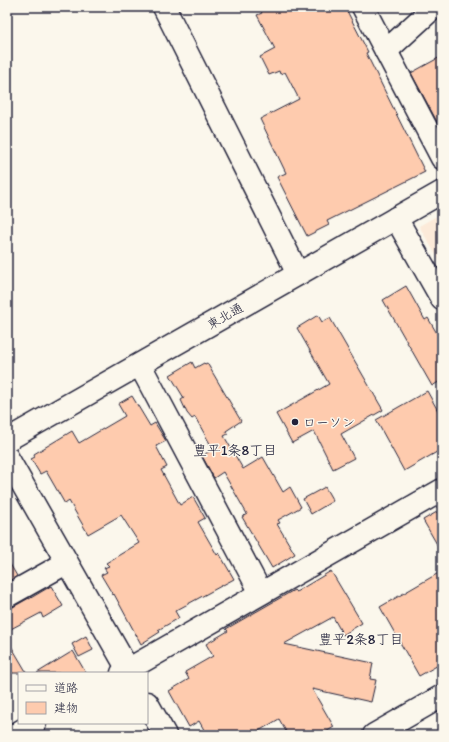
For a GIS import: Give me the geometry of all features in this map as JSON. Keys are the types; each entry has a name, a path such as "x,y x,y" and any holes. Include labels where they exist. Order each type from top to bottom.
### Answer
{"street":[{"path":"164,7 298,274"},
{"path":"363,7 442,158"},
{"path":"386,51 434,7"},
{"name":"東北通","path":"7,440 442,192"},
{"path":"396,218 442,299"},
{"path":"140,365 261,593"},
{"path":"7,457 127,672 261,593 442,490"},
{"path":"7,596 66,563"},
{"path":"374,735 442,696"},
{"path":"148,704 165,735"},
{"path":"14,735 33,724"}],"shaded area":[{"path":"442,213 442,265 419,226"}],"building":[{"path":"259,7 345,7 425,172 327,221 329,225 307,236 277,177 286,173 260,119 299,99 285,72 280,74 279,71 269,75 260,57 275,49 257,15 262,13"},
{"path":"442,56 442,131 411,73"},
{"path":"406,286 425,320 428,318 442,342 442,380 432,386 383,300"},
{"path":"318,315 322,322 330,318 383,410 341,434 354,458 333,469 314,431 292,443 276,414 329,384 297,328"},
{"path":"192,362 195,368 207,363 241,421 226,431 228,434 224,436 243,469 263,457 283,492 290,487 301,507 278,520 280,523 277,524 295,554 272,568 242,517 247,514 223,472 214,478 202,456 213,449 195,417 192,419 187,413 181,400 184,398 170,375"},
{"path":"427,391 442,418 442,449 404,471 376,420"},
{"path":"132,396 150,426 155,423 166,441 156,446 167,467 161,470 180,505 193,497 205,518 198,522 217,555 219,553 234,579 175,611 179,618 158,630 160,632 141,644 114,594 113,595 101,575 107,572 104,568 109,566 106,563 139,543 121,515 88,534 69,501 65,504 46,471 40,474 31,459 35,457 34,454 72,431 79,443 125,416 118,404"},
{"path":"325,487 333,501 311,514 303,499"},
{"path":"442,509 442,553 423,520"},
{"path":"7,559 17,576 7,582"},
{"path":"331,571 362,623 343,635 333,617 284,644 373,663 370,679 376,680 371,702 312,689 334,727 321,735 288,735 279,719 252,735 207,735 199,721 189,727 169,691 189,679 185,672 213,656 206,644 228,631 226,629 294,590 296,592"},
{"path":"442,571 442,663 419,676 380,607"},
{"path":"51,586 63,606 43,618 41,613 7,631 7,608 13,607 29,599"},
{"path":"86,636 93,650 79,657 72,644"},
{"path":"7,639 26,672 7,673"},
{"path":"73,651 85,672 39,672"}],"place":[{"name":"ローソン","path":"295,422"}],"district":[{"name":"豊平1条8丁目","path":"235,450"},
{"name":"豊平2条8丁目","path":"361,639"}]}
